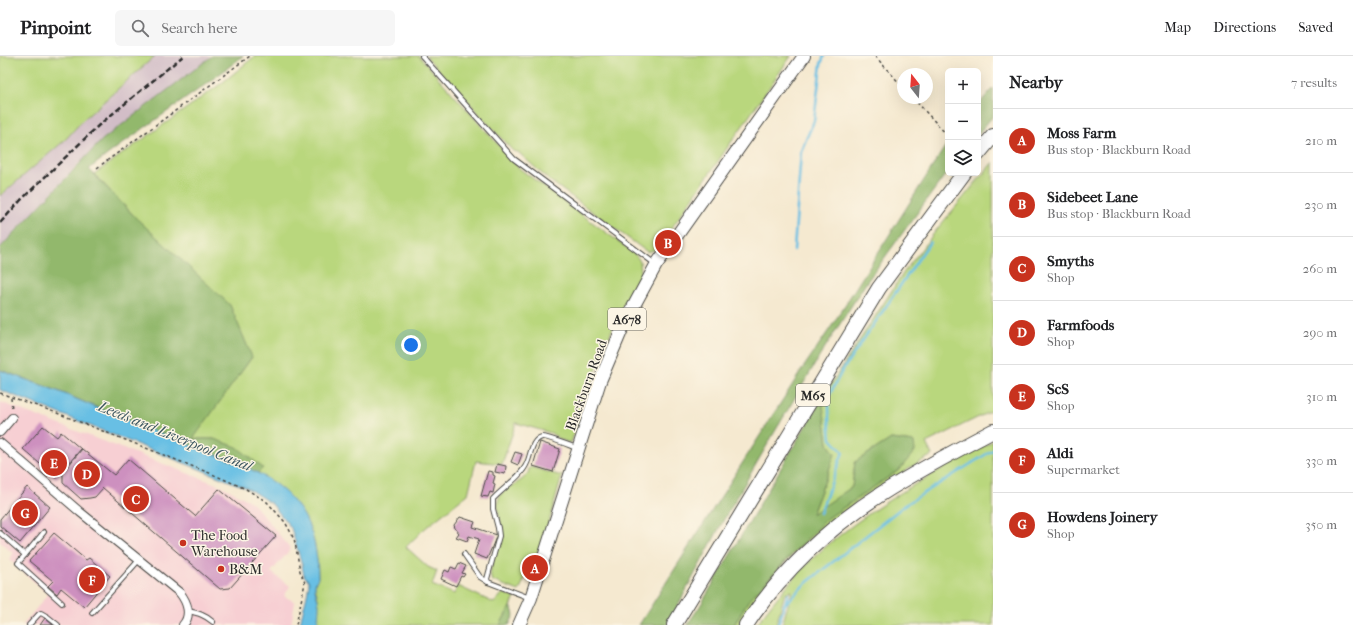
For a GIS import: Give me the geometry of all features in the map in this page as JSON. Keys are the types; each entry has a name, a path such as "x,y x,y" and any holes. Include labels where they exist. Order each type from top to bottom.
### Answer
{"highway":[{"path":"981,150 993,136"},
{"name":"M65","path":"674,625 879,288 962,176"},
{"path":"746,625 758,606 791,568 838,525 894,486 993,431"}],"main road":[{"name":"Blackburn Road","path":"518,625 531,598 600,381 625,322 656,264 804,56"}],"street":[{"path":"0,432 12,418"},
{"path":"0,443 80,512 180,593 186,600 188,611 186,622 183,625"}],"lane":[{"path":"422,56 514,159 656,264"},
{"path":"488,582 488,569 498,536 498,528 493,509 493,499 514,480 527,465 534,443 538,439 547,437 579,449"},
{"path":"44,532 18,563 62,603"},
{"path":"0,533 25,555"},
{"path":"464,554 480,576 488,582 531,598"},
{"path":"92,613 139,559"},
{"path":"188,611 200,613 213,622"},
{"path":"29,625 41,613 58,625"}],"path":[{"path":"98,168 250,56"},
{"path":"875,56 897,80"},
{"path":"919,104 945,133"},
{"path":"0,393 57,413 212,474 246,489 267,502 285,522 290,530 295,542 300,571 305,583 296,625"},
{"path":"11,397 12,418"}],"shaded area":[{"path":"155,56 235,56 79,163 0,248 0,196 65,140 83,120"},
{"path":"0,402 224,487 253,503 291,549 271,572 290,586 284,596 295,602 291,625 23,625 48,594 10,560 13,553 0,542"}],"green space":[{"path":"0,56 155,56 83,120 65,140 0,196"},
{"path":"212,56 243,56 89,169 136,218 230,305 252,357 193,439 214,439 237,447 263,468 258,473 58,391 0,370 0,248 102,140"},
{"path":"255,56 419,56 520,169 634,253 640,261 641,273 617,317 588,391 571,443 561,440 551,433 516,423 502,464 476,461 468,494 423,530 406,547 428,567 437,571 432,585 454,594 458,586 494,603 503,593 515,598 500,625 317,625 319,605 315,583 318,578 317,560 310,529 296,504 273,483 258,473 263,468 214,439 192,439 252,357 136,218 94,174 222,83"},
{"path":"426,56 791,56 657,249 648,252 549,180 518,152 513,151 453,83 441,73"},
{"path":"993,88 993,116 981,130 981,104 981,102"},
{"path":"945,147 945,175 866,283 824,349 722,523 669,622 667,625 639,625 803,368 831,327"},
{"path":"993,162 993,410 926,443 932,455 899,474 816,533 786,561 760,592 738,625 734,625 748,601 790,556 828,518 899,470 914,442 891,439 855,462 852,487 812,515 835,454 828,444 822,398 904,272 938,228"},
{"path":"822,398 828,444 835,454 812,514 852,487 855,462 891,439 914,442 915,451 899,470 828,518 748,601 734,625 687,625 700,606"},
{"path":"993,441 993,625 782,625 792,591 785,593 776,625 756,625 795,576 822,550 862,518 948,465"},
{"path":"531,467 562,476 541,544 519,591 493,581 491,579 491,567 499,543 501,531 498,507 499,498 507,488 523,479"},
{"path":"511,605 514,615 509,625 500,625"}],"water":[{"path":"0,370 60,392 134,423 237,463 251,469 275,484 286,493 302,512 307,520 316,549 318,578 315,588 319,605 317,625 300,625 309,581 304,576 291,528 272,504 247,488 0,390"}],"building":[{"path":"43,426 57,437 61,432 81,449 56,478 23,449"},
{"path":"540,442 560,449 553,472 533,466"},
{"path":"82,449 114,475 128,459 195,516 219,489 276,536 230,588 220,589 103,488 95,497 81,499 63,483 63,472"},
{"path":"515,452 522,454 518,465 511,462"},
{"path":"497,464 506,466 505,474 495,472"},
{"path":"488,471 493,472 493,475 495,476 493,483 495,484 493,493 490,492 488,497 481,496"},
{"path":"27,487 50,507 20,543 0,526 0,519"},
{"path":"460,517 475,522 473,527 497,535 487,559 474,554 479,539 469,536 467,541 456,537 459,533 454,525"},
{"path":"54,533 86,560 89,558 110,576 84,607 61,588 57,594 48,586 53,581 29,561"},
{"path":"459,563 466,566 462,573 465,574 463,577 461,576 456,586 441,579 445,570 449,572 451,567 456,569"},
{"path":"45,618 53,625 40,625"}],"waterway":[{"path":"794,250 801,151 814,121 821,64 824,56"},
{"path":"829,396 842,371 930,242"},
{"path":"820,513 843,452 831,439 829,420 829,386"},
{"path":"784,605 805,584 905,505 993,450"},
{"path":"778,625 788,594"}],"railway":[{"path":"0,223 21,200 99,125 183,56"}],"place":[{"name":"Sidebeet Lane","path":"668,243"},
{"name":"ScS","path":"54,463"},
{"name":"Farmfoods","path":"87,474"},
{"name":"Smyths","path":"136,499"},
{"name":"Howdens Joinery","path":"25,513"},
{"name":"The Food Warehouse","path":"183,543"},
{"name":"Moss Farm","path":"535,568"},
{"name":"B&M","path":"221,569"},
{"name":"Aldi","path":"92,580"}],"water label":[{"name":"Leeds and Liverpool Canal","path":"175,436"}]}
